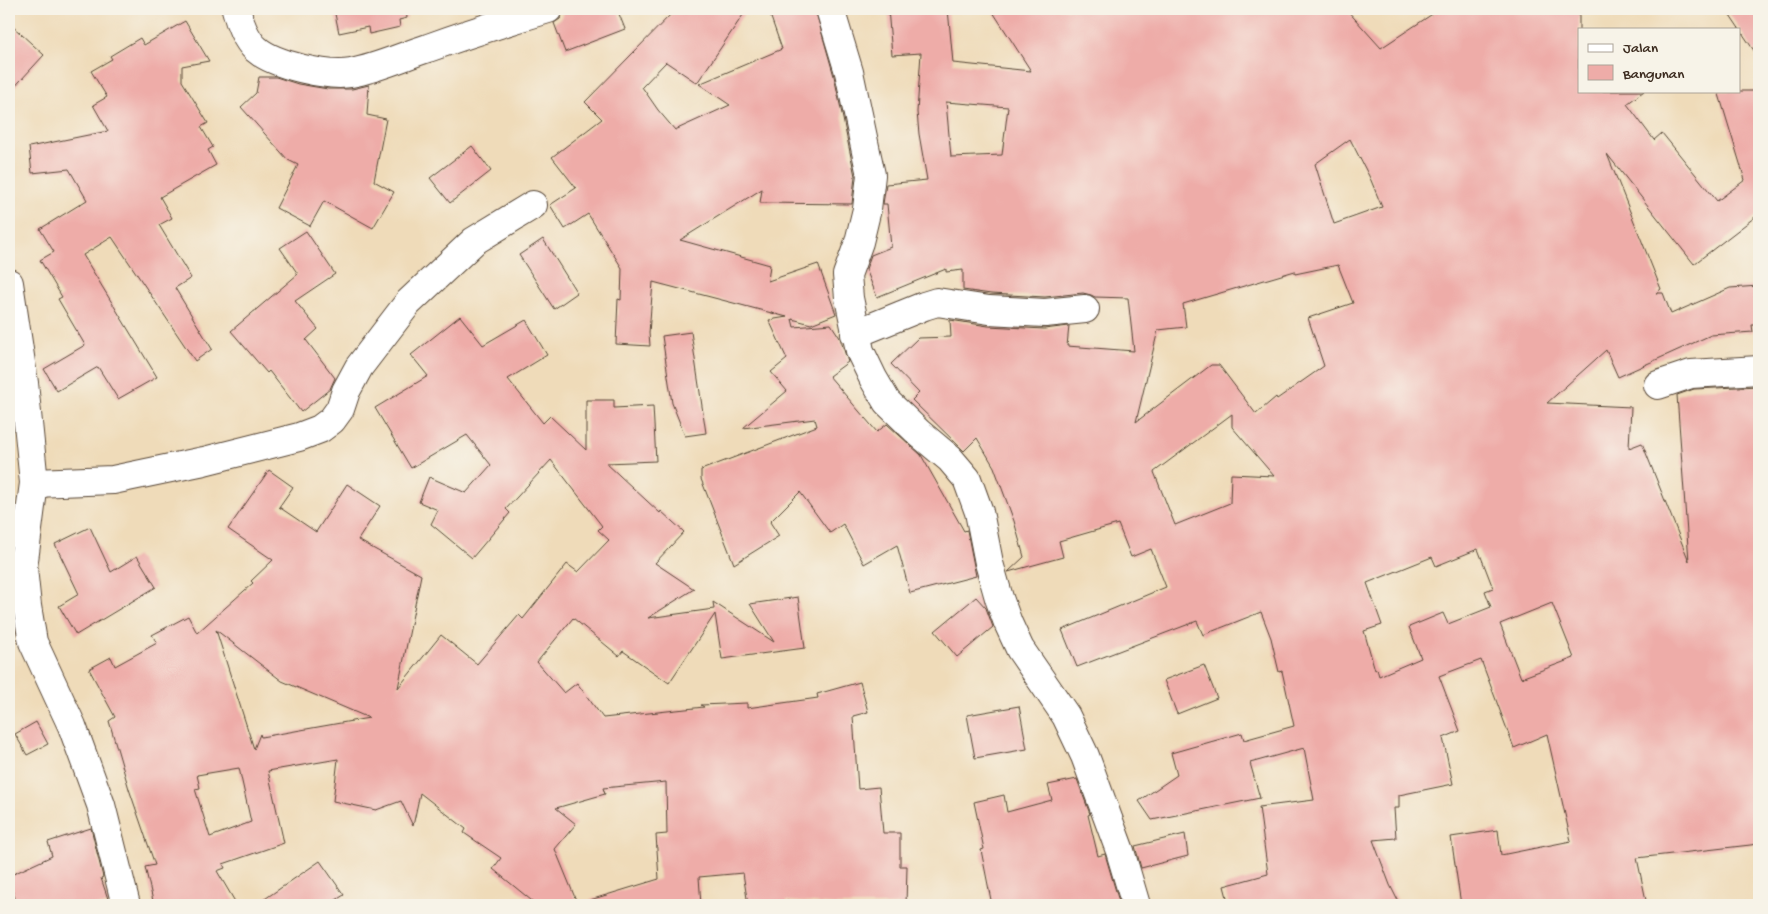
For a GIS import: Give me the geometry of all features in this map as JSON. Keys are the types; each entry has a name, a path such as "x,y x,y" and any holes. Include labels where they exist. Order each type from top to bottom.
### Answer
{"street":[{"path":"236,9 240,25 256,49 278,61 302,70 350,73 384,64 428,47 548,9"},
{"path":"830,9 849,72 871,175 867,209 859,242 847,275 855,334 863,358 872,378 887,402 950,460 967,479 979,512 998,598 1020,649 1066,716 1085,756 1120,851 1136,905"},
{"path":"34,483 113,480 204,461 299,437 320,429 332,420 340,410 346,391 359,367 408,303 474,242 534,205"},
{"path":"9,283 24,383 34,483 23,568 33,642 72,726 101,805 126,905"},
{"path":"855,334 937,302 989,310 1045,313 1085,310"},
{"path":"1658,385 1691,374 1759,370"}],"building":[{"path":"334,9 406,9 407,18 399,20 400,27 369,34 368,27 339,33"},
{"path":"575,9 617,9 625,29 565,52 554,23 560,19 563,13"},
{"path":"676,9 747,9 697,83 666,62 642,87 675,130 730,105 699,84 782,49 768,9 815,9 834,76 855,176 852,204 760,203 762,189 680,240 770,265 768,281 818,264 836,314 811,324 792,319 794,327 831,324 840,338 848,362 829,376 877,432 887,424 921,455 964,531 967,530 976,576 910,593 897,545 864,564 843,524 830,533 800,492 770,522 779,536 734,564 701,479 701,470 817,426 815,419 743,428 787,391 771,372 787,359 769,320 787,317 653,282 649,333 650,346 616,344 618,299 621,300 622,268 588,214 565,229 550,205 576,188 552,157 602,119 585,102"},
{"path":"888,9 948,9 953,63 1031,71 991,9 1346,9 1381,48 1440,9 1579,9 1578,92 1643,92 1627,104 1654,140 1662,133 1717,201 1745,180 1718,92 1759,91 1759,214 1694,264 1607,154 1661,289 1656,293 1663,293 1671,314 1730,288 1759,286 1759,325 1752,325 1753,332 1711,335 1618,377 1606,350 1547,403 1631,407 1629,448 1642,443 1689,561 1677,395 1694,389 1759,386 1759,719 1757,719 1759,744 1759,844 1637,858 1647,905 1461,905 1451,837 1498,830 1501,855 1571,841 1547,734 1514,748 1481,660 1439,676 1460,731 1443,738 1453,784 1399,795 1399,808 1394,808 1396,838 1373,840 1390,885 1400,905 1229,905 1224,886 1268,874 1259,807 1314,800 1304,748 1250,763 1260,798 1152,820 1139,801 1177,775 1171,753 1242,733 1244,740 1294,726 1282,671 1279,672 1271,638 1261,612 1203,635 1197,621 1077,667 1062,630 1166,587 1151,549 1131,557 1118,524 1059,541 1063,557 1008,572 1024,557 1014,521 994,467 977,438 964,451 912,400 919,393 891,364 918,338 951,337 950,320 988,326 1044,329 1069,326 1067,346 1134,351 1128,298 1095,297 1083,293 1045,297 991,294 963,290 963,270 946,272 946,269 877,297 866,269 871,255 891,247 887,204 883,204 886,184 927,180 917,112 921,53 892,55","holes":["946,102 1008,107 1002,155 951,157","1350,139 1382,207 1334,224 1315,164","1338,265 1353,303 1308,318 1324,366 1277,399 1276,397 1256,414 1219,365 1211,365 1136,422 1158,330 1186,327 1183,304 1295,271 1295,274","1232,414 1232,427 1274,476 1231,474 1230,503 1175,525 1154,472","1478,549 1493,588 1485,591 1491,607 1448,624 1443,613 1409,627 1421,658 1379,676 1377,669 1375,670 1364,631 1382,625 1367,583 1432,557 1436,566","1552,603 1574,658 1521,678 1500,624"]},
{"path":"1726,9 1759,9 1759,58 1740,28"},
{"path":"185,21 209,61 182,66 182,81 208,123 201,127 213,147 208,150 216,165 160,197 172,218 159,225 191,278 175,288 212,349 195,361 112,237 83,255 157,377 118,399 98,367 57,391 44,369 85,345 58,299 62,297 40,260 54,252 40,229 87,200 69,169 32,173 29,147 108,131 93,105 107,97 91,71 112,59 110,56 140,38 144,45"},
{"path":"9,23 44,55 9,93"},
{"path":"259,77 276,77 298,84 328,89 352,89 369,85 367,115 386,119 374,181 394,192 373,228 324,201 310,226 276,208 298,165 288,160 241,107 256,93"},
{"path":"472,146 491,171 450,203 430,178"},
{"path":"306,231 335,274 295,301 318,329 306,340 335,378 330,389 301,412 269,371 267,373 231,331 298,274 280,248"},
{"path":"543,239 577,293 554,309 519,255"},
{"path":"460,316 483,345 526,320 547,355 508,379 543,423 550,416 586,450 586,400 614,400 614,408 653,406 656,461 606,463 660,513 661,511 684,532 655,563 694,589 648,618 714,609 713,602 774,642 750,604 798,597 805,648 722,659 715,614 669,683 623,651 619,656 573,618 537,662 564,693 577,683 603,718 704,707 701,705 747,703 747,708 818,698 817,694 860,682 868,712 853,716 858,789 879,787 883,833 900,833 900,866 907,866 906,905 839,905 786,901 786,905 748,905 743,873 699,877 701,905 591,905 590,900 659,879 656,835 667,834 666,782 603,788 605,794 556,808 576,824 555,849 578,905 537,905 493,869 501,858 464,833 466,829 420,793 413,826 401,801 376,810 333,801 338,759 268,771 284,843 223,864 225,868 217,871 237,905 154,905 145,867 155,865 129,789 109,721 115,717 89,669 111,657 115,666 157,643 152,635 188,616 197,633 253,583 251,581 273,560 228,529 269,470 293,487 279,507 316,532 347,484 380,506 358,540 421,575 398,688 441,635 477,664 519,615 523,619 567,564 578,572 609,540 598,530 602,526 551,460 506,509 510,513 472,558 431,524 438,510 419,502 429,477 466,493 491,465 467,435 411,468 375,408 428,376 411,355","holes":["216,630 282,681 369,718 261,737 260,734 254,749","239,768 251,822 210,837 195,789 200,788 197,775"]},
{"path":"691,332 706,433 685,436 672,403 662,336"},
{"path":"90,527 111,572 137,556 156,587 76,635 59,606 79,594 55,544"},
{"path":"976,597 986,608 993,627 957,657 935,631"},
{"path":"1204,665 1217,698 1177,714 1164,680"},
{"path":"1019,706 1027,749 975,758 967,715"},
{"path":"36,722 48,744 27,755 15,734"},
{"path":"1077,779 1090,814 1088,815 1098,856 1105,854 1120,905 992,905 981,850 984,849 974,802 1004,795 1007,812 1052,800 1048,785"},
{"path":"91,828 103,877 101,878 110,905 18,905 9,883 9,876 52,856 48,842"},
{"path":"1185,834 1188,856 1141,868 1135,846"},
{"path":"320,861 344,895 328,905 256,905"}]}
